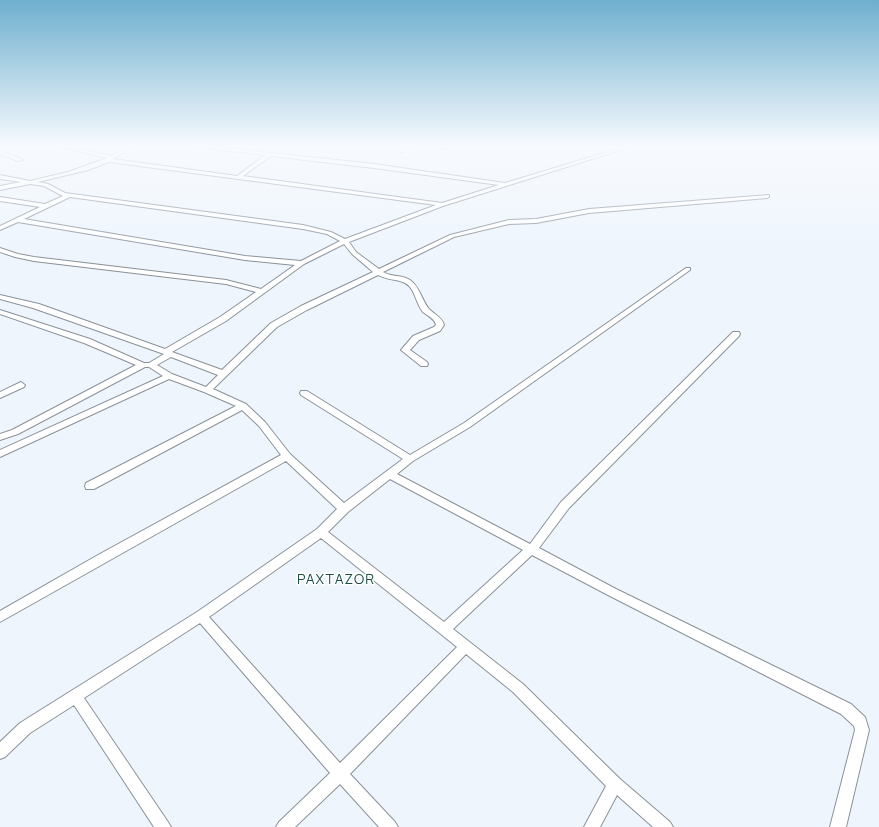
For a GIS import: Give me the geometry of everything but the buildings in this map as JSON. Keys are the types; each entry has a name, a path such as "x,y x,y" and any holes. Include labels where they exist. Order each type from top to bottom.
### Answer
{"street":[{"path":"0,188 16,185"},
{"path":"44,185 64,194 303,227 329,233 346,242 354,253 378,272 387,277 407,281 413,287 426,310 439,321 440,325 437,329 416,338 405,350 424,364"},
{"path":"287,185 441,205"},
{"path":"0,437 15,432 147,365 223,319 302,263 338,244 441,205 505,185"},
{"path":"0,228 70,195"},
{"path":"207,390 274,324 452,236 509,222 536,221 589,211 767,196"},
{"path":"0,199 45,206"},
{"path":"19,220 206,250 245,258 302,263"},
{"path":"0,221 11,223"},
{"path":"0,250 17,256 34,259 226,282 261,291"},
{"path":"0,752 25,728 201,616 321,532 344,509 410,459 467,425 688,269"},
{"path":"0,297 36,306 224,374"},
{"path":"0,312 87,341 244,406 262,424 287,456 344,509"},
{"path":"443,630 532,549 566,505 736,334"},
{"path":"0,454 169,376"},
{"path":"0,395 21,385"},
{"path":"304,393 410,459"},
{"path":"90,486 244,406"},
{"path":"0,618 102,558 287,456"},
{"path":"390,475 612,592 846,708 860,722 862,730 838,827"},
{"path":"321,532 518,688 615,784 665,827"},
{"path":"201,616 340,774 390,827"},
{"path":"284,827 340,774 466,647"},
{"path":"75,695 163,827"},
{"path":"592,827 615,784"}],"district":[{"name":"PAXTAZOR","path":"336,580"}]}
